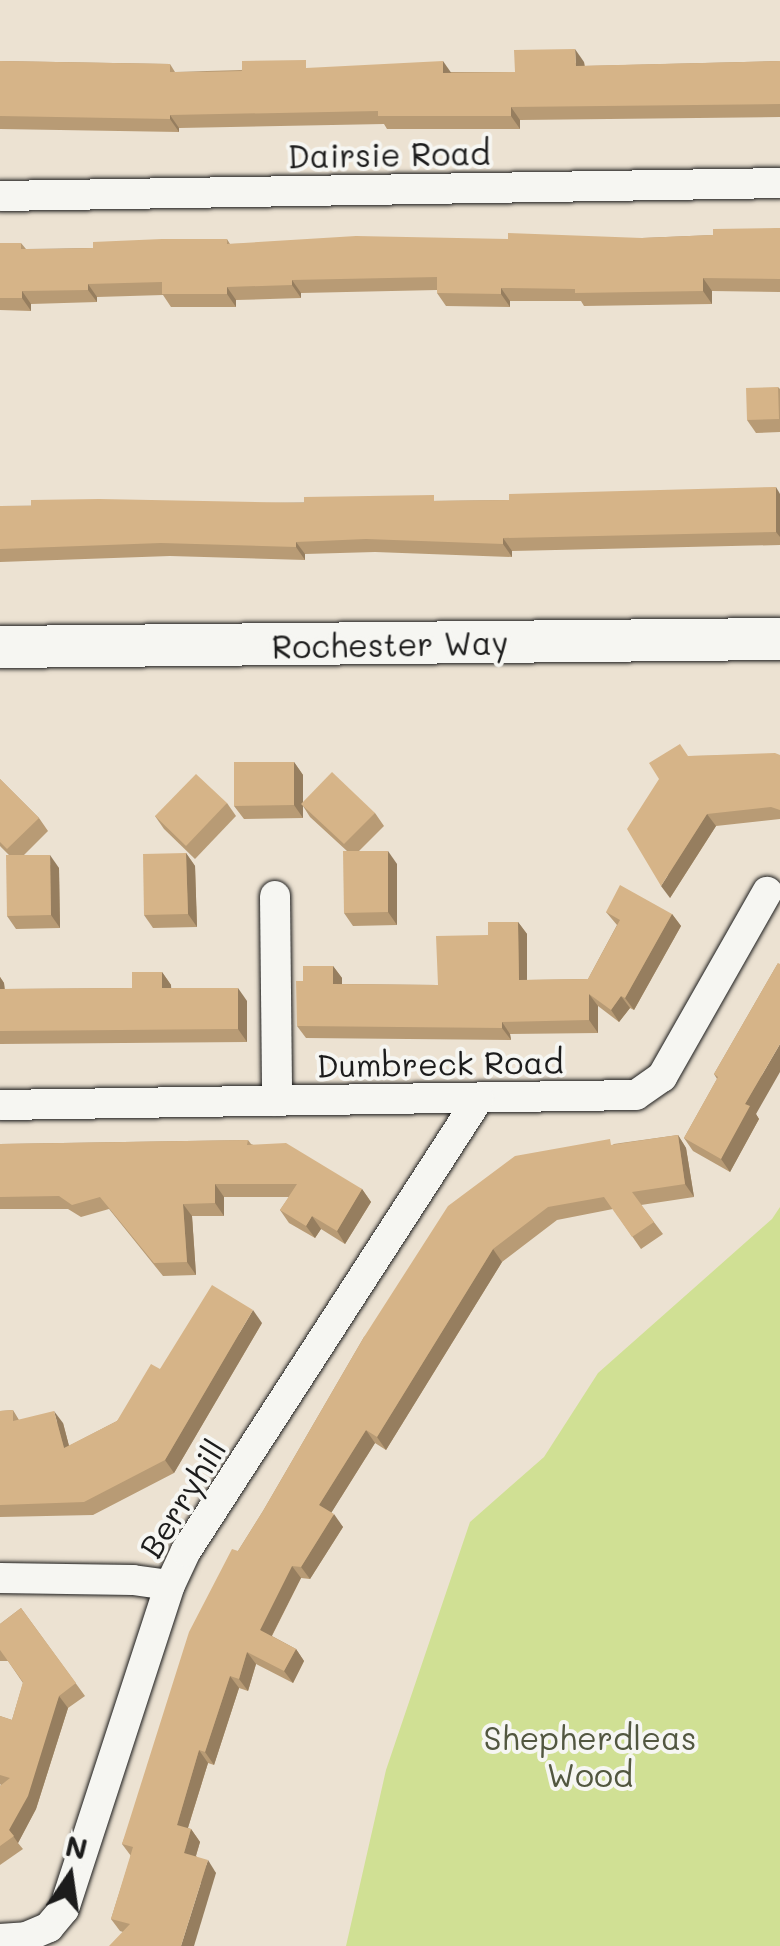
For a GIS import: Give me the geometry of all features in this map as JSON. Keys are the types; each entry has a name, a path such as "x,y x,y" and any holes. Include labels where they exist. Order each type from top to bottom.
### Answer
{"street":[{"name":"Dairsie Road","path":"0,196 780,182"},
{"name":"Rochester Way","path":"0,648 780,639"},
{"name":"Dumbreck Road","path":"0,1105 636,1095 650,1089 662,1077 767,892"},
{"path":"275,896 277,1100"},
{"name":"Berryhill","path":"0,1939 26,1937 49,1927 64,1909 170,1586 186,1551 479,1098"},
{"path":"0,1578 134,1580 170,1586"}],"green space":[{"name":"Shepherdleas Wood","path":"780,1207 780,1946 346,1946 386,1770 470,1522 544,1457 598,1373 772,1219"}],"building":[{"path":"575,49 576,66 780,61 780,104 511,107 511,116 378,116 378,111 170,115 170,119 0,116 0,61 170,64 170,72 205,72 242,71 242,61 306,60 306,68 443,61 443,73 515,72 514,50"},
{"path":"780,228 780,279 703,278 703,291 575,293 575,289 501,288 501,294 437,293 437,277 292,280 292,285 227,287 227,294 162,294 162,282 88,284 88,290 22,291 22,298 0,298 0,243 21,243 21,249 57,249 93,248 93,242 162,239 227,239 227,244 356,236 508,239 508,233 642,238 713,235 713,229"},
{"path":"778,387 779,419 747,420 746,388"},
{"path":"776,487 776,532 503,538 503,544 366,539 296,542 296,547 161,543 0,549 0,506 31,506 31,500 304,503 304,497 434,495 434,501 509,500 509,494"},
{"path":"680,744 688,756 780,755 780,810 771,807 707,814 661,886 627,829 659,779 649,763"},
{"path":"234,762 294,762 294,805 234,806"},
{"path":"332,772 375,813 344,844 301,804"},
{"path":"196,774 227,803 186,846 155,816"},
{"path":"0,779 39,818 7,849 0,842"},
{"path":"343,851 388,851 388,912 344,913"},
{"path":"186,853 188,914 144,915 143,854"},
{"path":"6,855 50,855 51,915 7,916"},
{"path":"620,885 672,914 625,998 621,996 611,1010 589,994 589,1020 502,1022 502,1028 297,1026 296,981 303,981 303,966 333,966 333,984 438,985 436,936 488,935 488,922 518,922 519,980 588,979 620,920 606,912"},
{"path":"778,963 780,1044 745,1104 750,1106 721,1159 684,1138 718,1077 714,1074"},
{"path":"132,972 162,972 162,988 238,988 238,1029 0,1031 0,989 132,988"},
{"path":"678,1135 685,1184 632,1192 654,1222 632,1237 604,1197 548,1207 493,1249 377,1437 366,1430 319,1505 334,1514 301,1567 292,1566 260,1630 296,1649 284,1671 247,1652 239,1679 230,1676 205,1752 199,1750 177,1825 191,1829 184,1853 208,1860 181,1946 109,1946 130,1924 111,1919 133,1847 122,1844 189,1632 232,1549 238,1551 364,1337 448,1206 515,1156 610,1139 611,1145"},
{"path":"248,1140 247,1145 286,1143 362,1189 337,1231 312,1216 306,1226 280,1210 297,1184 215,1184 215,1203 183,1204 187,1262 154,1263 100,1197 72,1205 59,1196 0,1197 0,1144"},
{"path":"212,1285 253,1310 165,1460 84,1502 0,1505 0,1411 13,1410 13,1421 54,1411 64,1448 117,1421 151,1364 160,1369"},
{"path":"21,1608 76,1683 59,1696 28,1796 9,1830 14,1836 0,1846 0,1786 10,1778 0,1775 0,1716 12,1720 23,1682 0,1650 0,1624"}]}
